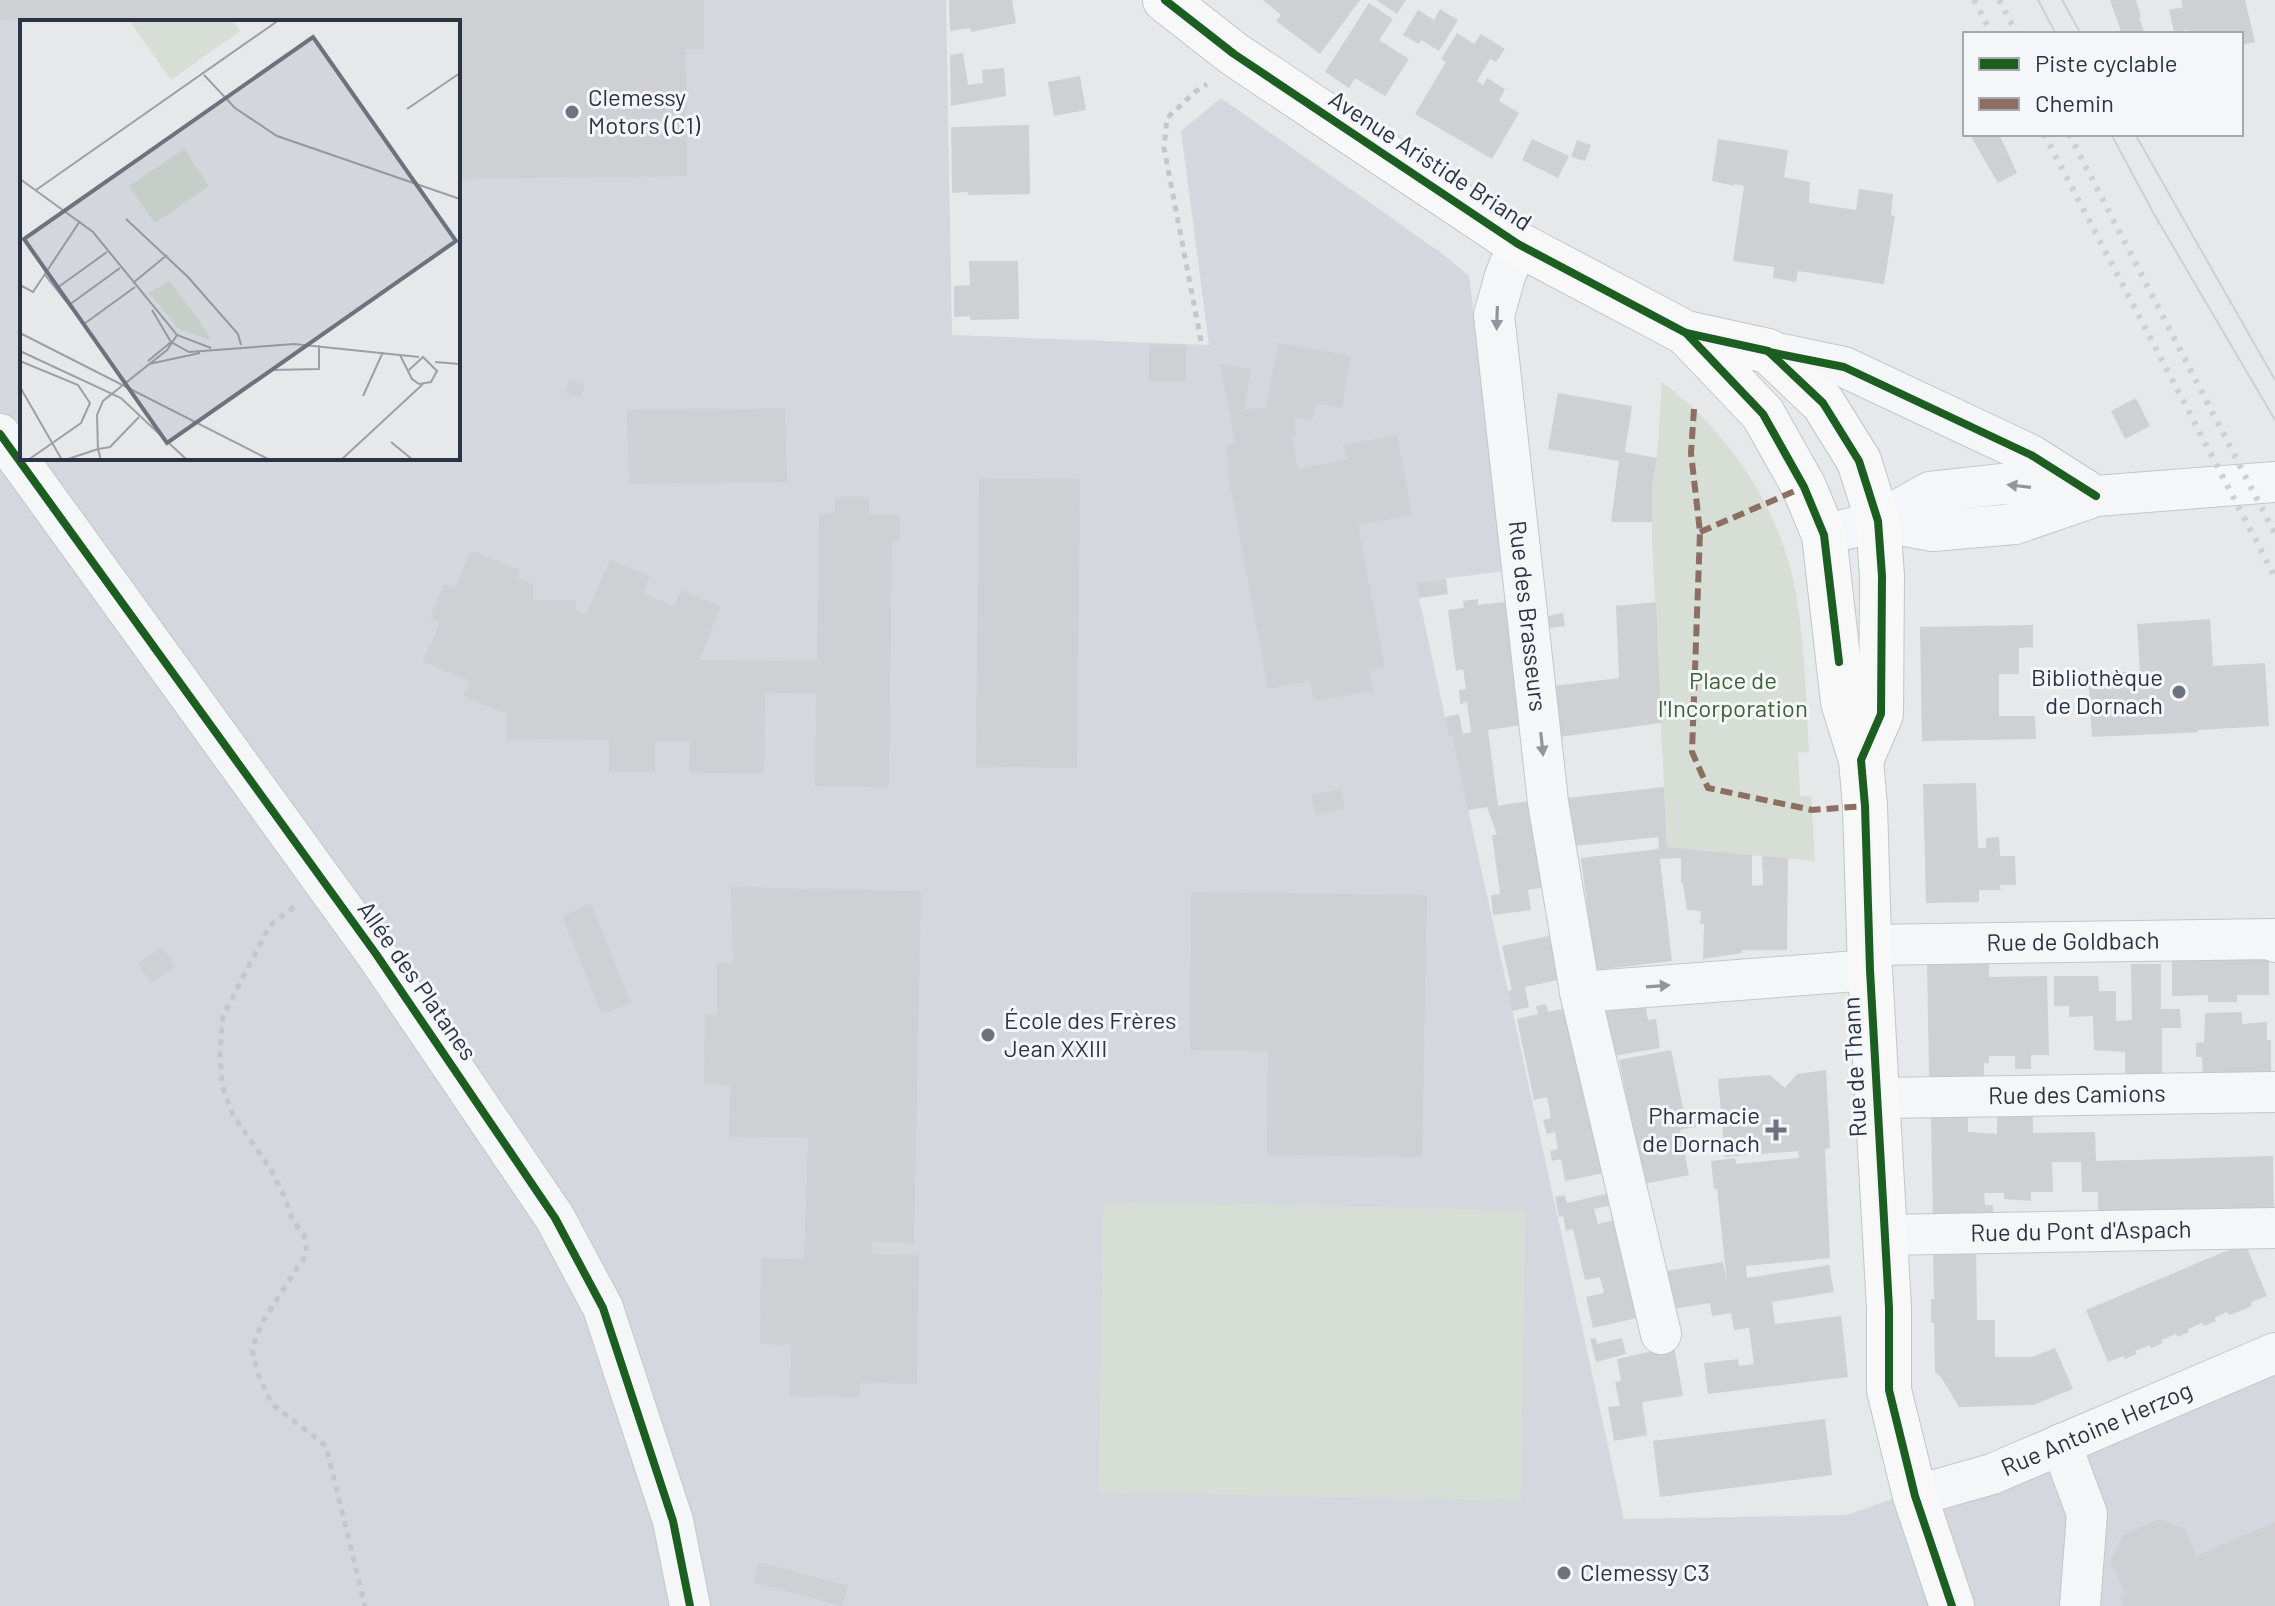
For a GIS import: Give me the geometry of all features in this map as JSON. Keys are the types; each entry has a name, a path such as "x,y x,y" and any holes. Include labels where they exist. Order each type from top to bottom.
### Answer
{"main road":[{"name":"Avenue Aristide Briand","path":"1165,0 1234,54 1518,244 1686,333 1768,351"},
{"name":"Avenue Aristide Briand","path":"1686,333 1763,414 1804,487 1824,535"},
{"path":"1768,351 1823,403 1859,461 1878,521"},
{"name":"Rue de Thann","path":"1861,760 1881,714 1882,576 1878,521"},
{"name":"Rue de Thann","path":"1824,535 1843,702 1861,760 1889,1308 1889,1390 1915,1496 1952,1606"}],"street":[{"name":"Rue des Brasseurs","path":"1518,244 1494,315 1548,802 1580,992 1661,1334"},
{"path":"1768,351 1844,367 2031,455 2096,496"},
{"name":"Allée des Platanes","path":"0,434 376,954 555,1218 603,1308 673,1521 690,1606"},
{"path":"1824,535 1878,521 1930,492 2003,484 2096,496 2275,482"},
{"name":"Rue de Goldbach","path":"1870,958 2273,939 2275,942"},
{"path":"1580,992 1870,958"},
{"name":"Rue des Camions","path":"1877,1098 2275,1092"},
{"name":"Rue du Pont d'Aspach","path":"1885,1235 2275,1228"},
{"name":"Rue Antoine Herzog","path":"1915,1496 1992,1474 2275,1353"},
{"path":"2061,1444 2087,1514 2080,1606"}],"path":[{"path":"1201,341 1164,148 1167,118 1196,91 1218,76 1234,54"},
{"path":"325,884 270,925 223,1016 220,1051 222,1085 233,1115 270,1168 293,1221 304,1235 307,1253 261,1324 252,1350 258,1374 272,1404 326,1446 365,1606"}],"shaded area":[{"name":"École des Frères Jean XXIII","path":"0,0 946,0 952,335 1209,345 1181,131 1221,98 1444,255 1469,276 1505,571 1418,582 1419,598 1624,1519 1847,1515 2275,1363 2275,1606 0,1606"}],"green space":[{"name":"Place de l'Incorporation","path":"1662,382 1711,426 1732,451 1767,506 1780,536 1797,600 1802,638 1809,752 1798,753 1800,796 1811,796 1815,861 1667,847 1652,541 1652,485"},
{"path":"1103,1202 1525,1210 1521,1500 1099,1493"}],"building":[{"name":"Clemessy Motors (C1)","path":"0,0 704,0 704,49 686,49 687,176 460,179 460,20 0,20"},
{"path":"949,0 1012,0 1016,23 971,32 970,28 950,31"},
{"path":"1263,0 1360,0 1320,54 1276,21 1281,15"},
{"path":"1376,0 1406,0 1397,14"},
{"path":"2110,0 2136,0 2144,32 2121,32"},
{"path":"2181,0 2245,0 2255,42 2243,45 2243,32 2174,32 2169,10 2183,7"},
{"path":"1369,3 1393,19 1379,40 1409,59 1385,96 1355,78 1349,88 1325,72"},
{"path":"1440,9 1458,20 1439,51 1421,40 1419,44 1403,35 1418,10 1434,20"},
{"path":"1457,33 1474,44 1481,34 1505,49 1496,62 1490,59 1477,81 1483,85 1487,78 1505,89 1499,101 1519,113 1492,159 1415,114 1446,62 1441,59"},
{"path":"963,53 968,85 983,83 982,70 1004,68 1006,96 951,106 950,55"},
{"path":"1080,76 1086,110 1054,116 1048,82"},
{"path":"1029,125 1030,194 952,193 951,127"},
{"path":"2000,136 2017,173 1998,183 1971,137"},
{"path":"1532,139 1569,156 1558,178 1522,160"},
{"path":"1718,139 1788,150 1784,177 1810,182 1809,203 1856,210 1859,189 1893,194 1891,215 1895,216 1884,284 1798,271 1796,282 1773,278 1774,267 1733,261 1744,186 1712,181"},
{"path":"1577,140 1591,145 1585,161 1571,157"},
{"path":"969,261 1018,261 1019,319 970,320 970,316 954,317 954,286 970,285"},
{"path":"1278,343 1351,356 1342,408 1316,403 1312,420 1294,417 1296,436 1292,436 1298,469 1347,460 1343,445 1397,435 1412,515 1358,525 1385,668 1369,670 1373,691 1314,701 1310,681 1268,689 1227,469 1230,469 1225,445 1245,441 1235,442 1220,364 1251,369 1244,410 1266,407"},
{"path":"1149,345 1186,345 1186,381 1149,381"},
{"path":"569,380 585,385 581,398 565,393"},
{"path":"1558,393 1632,406 1625,452 1657,458 1652,485 1652,522 1611,522 1619,461 1548,449"},
{"path":"2136,398 2150,426 2125,439 2111,411"},
{"path":"785,408 787,482 629,484 627,410"},
{"path":"979,478 1080,479 1077,768 976,767"},
{"path":"835,497 869,497 869,514 900,514 900,541 892,541 889,787 815,786 816,694 765,693 764,774 689,773 690,741 655,741 655,772 609,772 609,740 506,739 507,714 463,696 470,681 423,662 440,623 430,618 444,584 455,588 471,550 520,570 517,578 533,584 533,600 576,600 575,609 586,614 610,560 650,576 643,593 674,606 681,590 721,607 699,660 817,661 819,514 835,513"},
{"path":"1446,579 1448,594 1419,598 1417,582"},
{"path":"1478,599 1478,605 1513,601 1529,724 1488,730 1498,806 1528,801 1546,887 1528,890 1531,910 1493,915 1491,895 1500,894 1492,835 1497,835 1487,807 1468,810 1445,717 1459,714 1463,734 1471,732 1467,702 1460,704 1459,690 1466,689 1463,669 1456,671 1448,610 1464,608 1463,601"},
{"path":"1656,602 1661,723 1559,737 1553,686 1619,678 1616,606"},
{"path":"1563,613 1565,626 1549,628 1547,616"},
{"path":"2210,619 2213,666 2265,663 2269,726 2092,737 2088,674 2140,671 2137,624"},
{"path":"2033,625 2033,647 2019,648 2019,674 1999,674 1999,716 2035,716 2036,739 1922,741 1920,627"},
{"path":"1976,783 1978,848 1986,848 1986,838 1999,837 2000,856 2015,856 2016,885 2000,885 2001,890 1979,890 1979,902 1926,903 1923,784"},
{"path":"1664,787 1667,847 1752,855 1752,886 1763,885 1762,856 1788,858 1787,950 1742,950 1742,953 1703,959 1704,924 1700,924 1701,911 1687,910 1681,883 1681,858 1660,859 1672,961 1595,970 1581,858 1659,849 1658,837 1574,846 1567,798"},
{"path":"1341,789 1345,809 1315,815 1311,795"},
{"path":"731,887 921,891 914,1243 873,1242 872,1254 919,1255 917,1384 860,1383 860,1397 790,1396 791,1345 760,1344 761,1258 804,1259 808,1138 729,1137 730,1085 704,1084 705,1014 717,1015 717,963 733,963"},
{"path":"1191,892 1427,895 1422,1157 1267,1155 1268,1051 1190,1050"},
{"path":"591,904 631,1003 602,1014 562,916"},
{"path":"1557,934 1567,978 1525,987 1529,1007 1512,1011 1508,991 1512,990 1502,946"},
{"path":"162,947 175,966 151,983 138,963"},
{"path":"2269,948 2269,995 2237,995 2237,1002 2208,1002 2208,995 2172,996 2172,949"},
{"path":"2004,951 2004,964 1989,964 1989,977 2047,976 2049,1055 2031,1055 2031,1069 2015,1069 2015,1056 1989,1056 1989,1063 1984,1063 1984,1082 1938,1083 1929,1075 1927,961"},
{"path":"2131,964 2161,964 2161,1009 2180,1009 2181,1028 2162,1028 2162,1080 2125,1081 2125,1052 2094,1050 2093,1016 2069,1017 2069,1006 2054,1006 2054,976 2098,976 2099,991 2116,991 2116,1021 2132,1020"},
{"path":"1644,998 1648,1020 1656,1019 1660,1048 1613,1056 1604,1006"},
{"path":"1546,1004 1548,1012 1571,1007 1608,1172 1565,1181 1561,1159 1552,1161 1550,1151 1558,1149 1555,1132 1547,1134 1543,1120 1551,1118 1547,1097 1534,1100 1517,1019 1538,1014 1536,1006"},
{"path":"2242,1012 2242,1024 2267,1022 2267,1040 2271,1040 2271,1075 2203,1081 2202,1057 2196,1057 2196,1043 2204,1042 2205,1013"},
{"path":"1671,1050 1685,1117 1701,1114 1704,1125 1680,1130 1689,1175 1644,1184 1619,1060"},
{"path":"1826,1070 1830,1148 1825,1149 1830,1258 1746,1266 1747,1278 1829,1265 1834,1292 1772,1302 1775,1324 1841,1316 1848,1377 1708,1394 1704,1363 1738,1359 1739,1366 1754,1364 1749,1328 1734,1330 1731,1313 1712,1316 1710,1303 1673,1309 1666,1271 1723,1262 1727,1283 1711,1161 1735,1158 1736,1164 1799,1158 1798,1151 1725,1157 1718,1079 1770,1075 1785,1088 1797,1074"},
{"path":"1997,1110 2033,1111 2033,1133 2095,1132 2096,1161 2273,1156 2274,1216 2098,1220 2098,1192 2082,1192 2081,1162 2052,1162 2053,1192 2031,1192 2031,1201 2004,1199 2004,1193 1984,1193 1985,1205 1993,1205 1993,1223 1933,1223 1931,1112 1968,1111 1968,1132 1997,1134"},
{"path":"1609,1193 1612,1205 1594,1209 1598,1224 1618,1219 1641,1317 1593,1328 1586,1297 1604,1293 1600,1277 1585,1280 1573,1229 1566,1231 1555,1197 1565,1195 1567,1203"},
{"path":"2245,1243 2267,1296 2251,1302 2252,1306 2230,1315 2227,1312 2214,1318 2216,1321 2188,1329 2189,1332 2178,1337 2176,1334 2151,1348 2150,1345 2135,1351 2137,1354 2125,1359 2124,1356 2108,1362 2086,1310"},
{"path":"1976,1244 1977,1320 1995,1320 1995,1357 2032,1357 2055,1348 2073,1389 2033,1405 1959,1407 1935,1372 1934,1323 1931,1323 1933,1246"},
{"path":"1596,1338 1597,1344 1622,1338 1626,1354 1596,1362 1590,1339"},
{"path":"1674,1346 1683,1396 1642,1402 1647,1435 1614,1441 1608,1407 1620,1406 1615,1382 1621,1381 1617,1359"},
{"path":"1825,1419 1832,1475 1660,1497 1653,1441"},
{"path":"2160,1519 2186,1530 2196,1556 2275,1522 2275,1606 2124,1606 2120,1596 2125,1593 2111,1561 2123,1535"},
{"path":"759,1562 848,1586 842,1606 753,1582"}],"tram line":[{"path":"2038,0 2055,32"},
{"path":"2062,0 2080,32"},
{"path":"2112,136 2154,214 2275,420"},
{"path":"2136,136 2275,380"}],"railway":[{"path":"1974,0 1991,32"},
{"path":"1999,0 2016,32"},
{"path":"2045,136 2275,577"},
{"path":"2070,136 2275,534"}],"marked path":[{"path":"1694,409 1691,453 1700,532 1692,752 1708,788 1812,810 1865,806"},
{"path":"1700,532 1804,487"}],"cycle path":[{"path":"1165,0 1234,54 1518,244 1686,333 1768,351 1823,403 1859,461 1878,521 1882,576 1881,714 1861,760 1889,1308 1889,1390 1915,1496 1952,1606"},
{"path":"1686,333 1763,414 1804,487 1824,535 1839,662"},
{"path":"1769,352 1844,367 2031,455 2096,496"},
{"path":"0,434 376,954 555,1218 603,1308 673,1521 690,1606"}],"place":[{"name":"Clemessy Motors (C1)","path":"572,112"},
{"name":"Bibliothèque de Dornach","path":"2179,692"},
{"name":"École des Frères Jean XXIII","path":"988,1035"},
{"name":"Pharmacie de Dornach","path":"1776,1130"},
{"name":"Clemessy C3","path":"1564,1573"}]}
